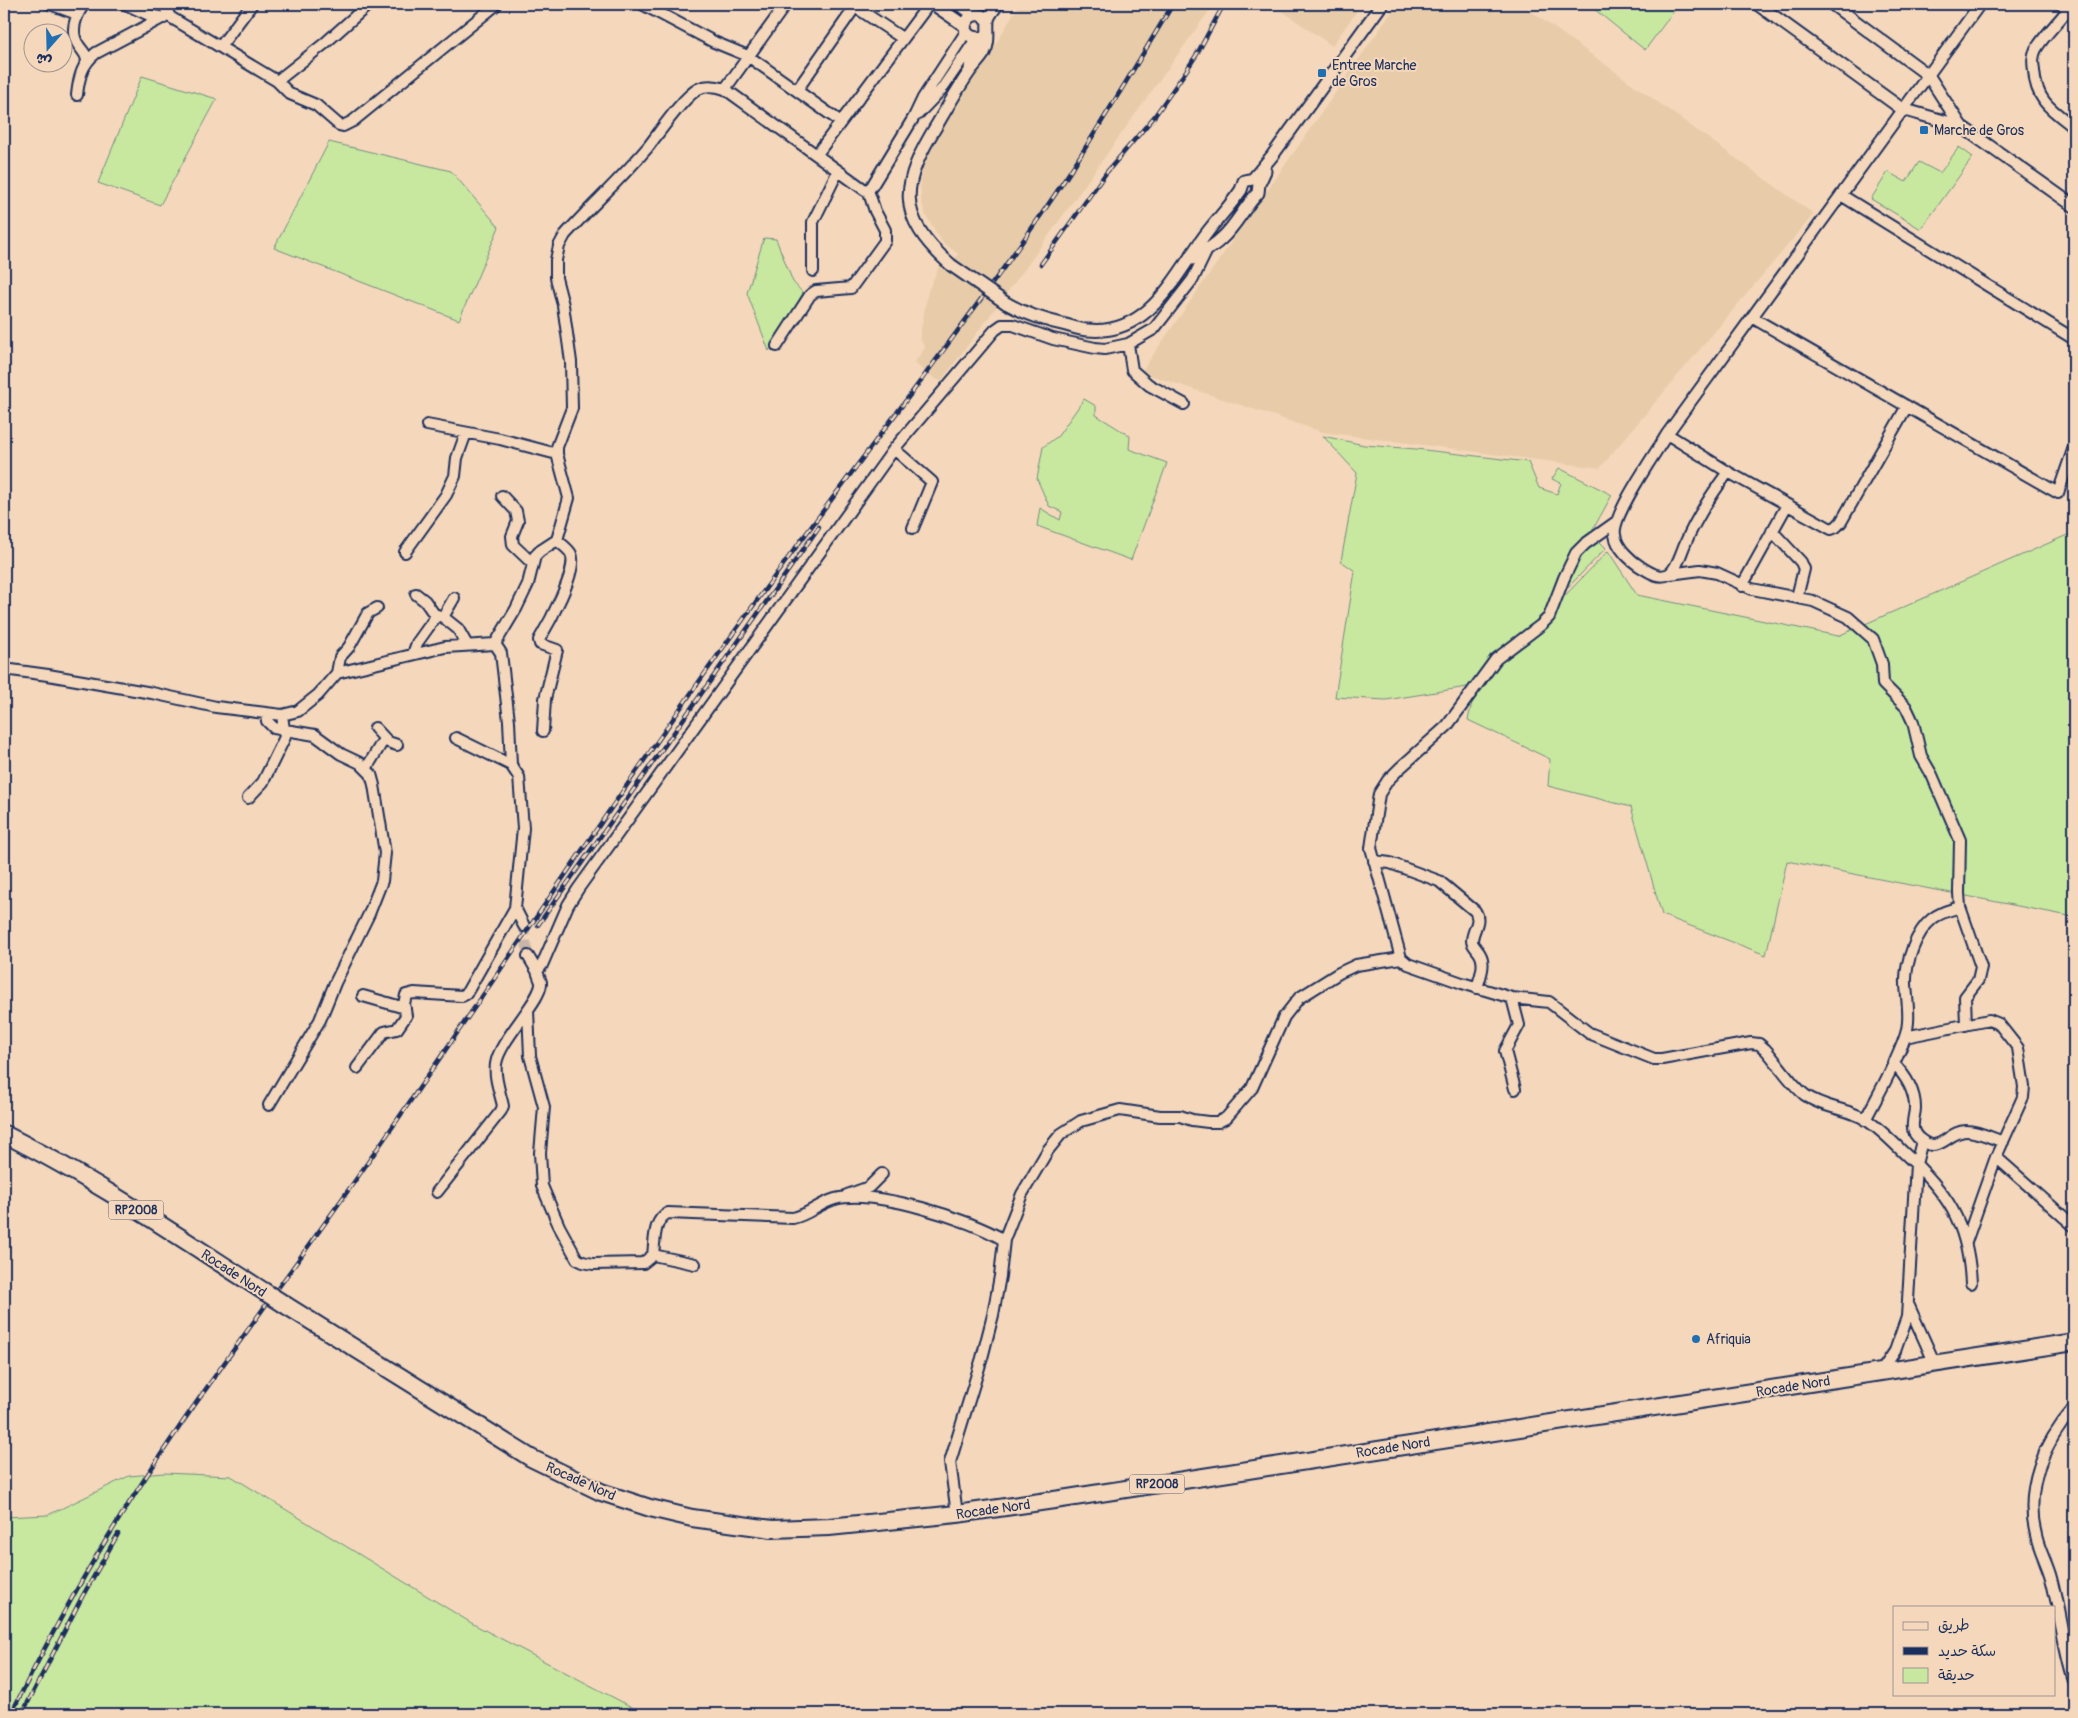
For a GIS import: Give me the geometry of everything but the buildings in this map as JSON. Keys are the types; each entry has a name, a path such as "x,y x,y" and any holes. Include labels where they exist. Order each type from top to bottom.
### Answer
{"highway":[{"name":"Rocade Nord","path":"4,1134 42,1153 130,1206 531,1458 594,1489 634,1503 692,1518 772,1529 795,1530 877,1524 957,1514 2074,1342"}],"street":[{"path":"50,4 77,14"},
{"path":"84,4 77,14 72,32 79,47 86,53 87,60"},
{"path":"125,4 144,13 166,17 220,47 277,81 290,94 316,105 339,125 343,126 353,121 497,4"},
{"path":"166,17 168,4"},
{"path":"220,47 252,4"},
{"path":"277,81 324,44 369,4"},
{"path":"642,4 714,42 748,56 841,122"},
{"path":"724,89 786,4"},
{"path":"817,154 902,38 931,4 966,29 971,37 978,38 986,35 983,20 958,4"},
{"path":"991,4 983,20 987,46 922,148 909,184 908,205 924,238 951,265 1006,303 1024,314 1089,330 1115,329 1133,321 1148,312 1163,297 1202,240 1241,190 1244,181 1256,181"},
{"path":"983,20 998,4"},
{"path":"1188,262 1222,239 1258,193 1256,181 1272,156 1382,4"},
{"path":"1757,4 1902,109 1961,126 2074,206"},
{"path":"1832,4 1928,75 1961,126"},
{"path":"1966,1025 1965,997 1978,980 1981,967 1960,907 1960,840 1932,775 1921,756 1913,722 1906,707 1883,684 1882,664 1873,639 1848,617 1813,601 1742,586 1725,575 1700,570 1662,576 1652,574 1621,549 1614,534 1616,522 1624,505 1667,434 1980,4"},
{"path":"797,90 853,6 902,38"},
{"path":"2069,8 2032,57 2035,85 2041,99 2074,128"},
{"path":"77,95 78,82 87,60 96,53 166,17"},
{"path":"868,190 966,29 968,18 983,20"},
{"path":"970,70 978,38"},
{"path":"914,117 941,90 978,38"},
{"path":"495,644 528,584 532,562 540,551 557,540 569,498 557,454 562,429 572,408 571,362 556,278 556,260 559,246 566,235 628,170 692,94 704,87 724,89 817,154 838,171 868,190 875,211 885,230 885,241 851,288 816,292 810,295 777,346"},
{"path":"812,271 813,222 838,171"},
{"path":"1241,190 1244,195 1253,197"},
{"path":"1841,195 2074,339"},
{"path":"537,971 542,965 568,906 578,889 894,449 996,330 1002,325 1012,325 1053,338 1095,348 1105,349 1128,344 1154,329 1193,279 1220,219"},
{"path":"1753,318 2058,493 2074,447"},
{"path":"1128,344 1132,370 1149,385 1184,404"},
{"path":"1667,434 1728,472 1831,529 1836,528 1907,406"},
{"path":"427,425 500,439 557,454"},
{"path":"406,552 420,529 446,495 455,476 457,458 466,433"},
{"path":"894,449 932,482 913,528"},
{"path":"1670,574 1694,524 1728,472"},
{"path":"502,496 516,511 518,520 512,536 514,545 532,562"},
{"path":"1742,586 1787,505"},
{"path":"1616,522 1585,544 1576,553 1549,616 1541,626 1496,659 1447,726 1400,768 1383,786 1379,794 1372,831 1371,848 1401,958 1408,964 1477,988 1512,998 1549,1002 1589,1033 1654,1059 1742,1044 1759,1044 1807,1096 1826,1106 1850,1112 1865,1120 1880,1130 1916,1164 1948,1201 1962,1228 1970,1260 1971,1283"},
{"path":"1772,531 1801,562 1804,569 1797,597"},
{"path":"543,730 545,699 558,650 540,644 540,640 571,572 572,559 571,552 557,540"},
{"path":"416,594 426,601 430,609 461,633 467,645"},
{"path":"414,654 416,643 454,598"},
{"path":"4,669 48,674 216,707 282,715 298,711 318,694 336,673 340,657 349,647 368,613 377,608"},
{"path":"336,673 414,654 467,645 495,644"},
{"path":"495,644 501,653 509,721 511,765"},
{"path":"266,714 270,725 285,731 315,735 371,774 385,853 382,881 369,914 335,983 320,1020 270,1106"},
{"path":"248,798 263,782 285,738 282,715"},
{"path":"375,728 384,739 397,745"},
{"path":"357,1068 384,1032 397,1029 406,1016 406,995 414,993 462,996 466,994 515,908 523,828 519,777 511,765 456,738"},
{"path":"366,769 384,739"},
{"path":"1374,861 1390,863 1439,881 1475,911 1478,920 1472,944 1483,960 1482,974 1477,988"},
{"path":"1865,1120 1905,1037 1908,1024 1906,982 1911,953 1922,931 1933,918 1960,907"},
{"path":"515,908 524,926"},
{"path":"437,1192 501,1111 502,1106 496,1074 499,1051 528,1010 541,987 537,971 528,956"},
{"path":"957,1514 950,1462 982,1358 993,1315 1004,1240 1032,1175 1048,1150 1068,1130 1081,1121 1120,1110 1160,1116 1180,1116 1208,1122 1218,1122 1226,1118 1252,1088 1284,1017 1299,998 1339,973 1356,965 1401,958"},
{"path":"363,996 405,1008"},
{"path":"1512,998 1519,1025 1505,1051 1515,1089"},
{"path":"528,1010 530,1056 544,1107 540,1153 542,1186 559,1226 577,1258 583,1262 592,1264 643,1263 652,1255 655,1230 659,1222 668,1213 793,1218 802,1216 809,1210 835,1200 856,1197 893,1202 954,1217 990,1231 1004,1240"},
{"path":"1905,1037 1989,1020 1996,1022 2016,1044 2020,1052 2024,1087 2023,1097 1996,1157 1966,1242"},
{"path":"1893,1063 1904,1075 1910,1087 1915,1105 1913,1130 1922,1141 1938,1145 1956,1133 1966,1130 2003,1142"},
{"path":"1881,1372 1900,1340 1909,1305 1916,1164 1922,1141"},
{"path":"1996,1157 2074,1226"},
{"path":"842,1198 843,1196 869,1188 882,1174"},
{"path":"652,1255 695,1264"},
{"path":"1909,1305 1935,1364"},
{"path":"2074,1408 2052,1436 2042,1457 2036,1481 2033,1506 2035,1532 2051,1577 2074,1680"}],"shaded area":[{"path":"1019,4 1214,4 1027,266 941,381 935,379 914,363 925,348 920,339 920,334 928,291 940,264 947,270 958,254 942,242 926,216 921,201 920,181 924,162 941,128 994,47"},
{"path":"1272,4 1362,4 1332,46"},
{"path":"1397,4 1521,4 1814,214 1600,468 1322,432 1141,372"}],"green space":[{"path":"1588,4 1679,4 1645,50"},
{"path":"142,76 217,99 160,205 98,183"},
{"path":"329,142 451,171 499,227 459,320 274,248"},
{"path":"1959,147 1973,157 1921,229 1871,199 1888,172 1906,182 1919,162 1940,173"},
{"path":"764,238 776,239 793,282 803,293 769,351 747,293"},
{"path":"1084,399 1096,406 1096,415 1130,436 1129,449 1167,463 1131,560 1037,526 1040,508 1060,520 1062,512 1049,506 1037,479 1043,447 1058,436"},
{"path":"1323,436 1364,445 1528,462 1539,488 1557,494 1561,483 1552,479 1559,468 1612,495 1591,533 1606,548 1473,686 1386,700 1335,697 1355,571 1341,561 1357,473"},
{"path":"2074,532 2074,917 1787,861 1766,955 1662,915 1631,807 1548,786 1550,759 1468,720 1475,689 1608,551 1637,595 1838,636"},
{"path":"164,1473 231,1476 473,1624 645,1714 4,1714 4,1517 48,1515 129,1476"}],"tunnel":[{"path":"524,926 528,956"}],"railway":[{"path":"11,1714 84,1577 172,1438 334,1211 601,822 745,617 968,317 1041,215 1092,137 1173,4"},
{"path":"1041,264 1106,173 1154,117 1197,54 1224,4"},
{"path":"538,925 819,527"},
{"path":"22,1714 82,1597 118,1534"}],"place":[{"name":"Entree Marche de Gros","path":"1322,73"},
{"name":"Marche de Gros","path":"1924,130"},
{"name":"Afriquia","path":"1696,1339"}]}
